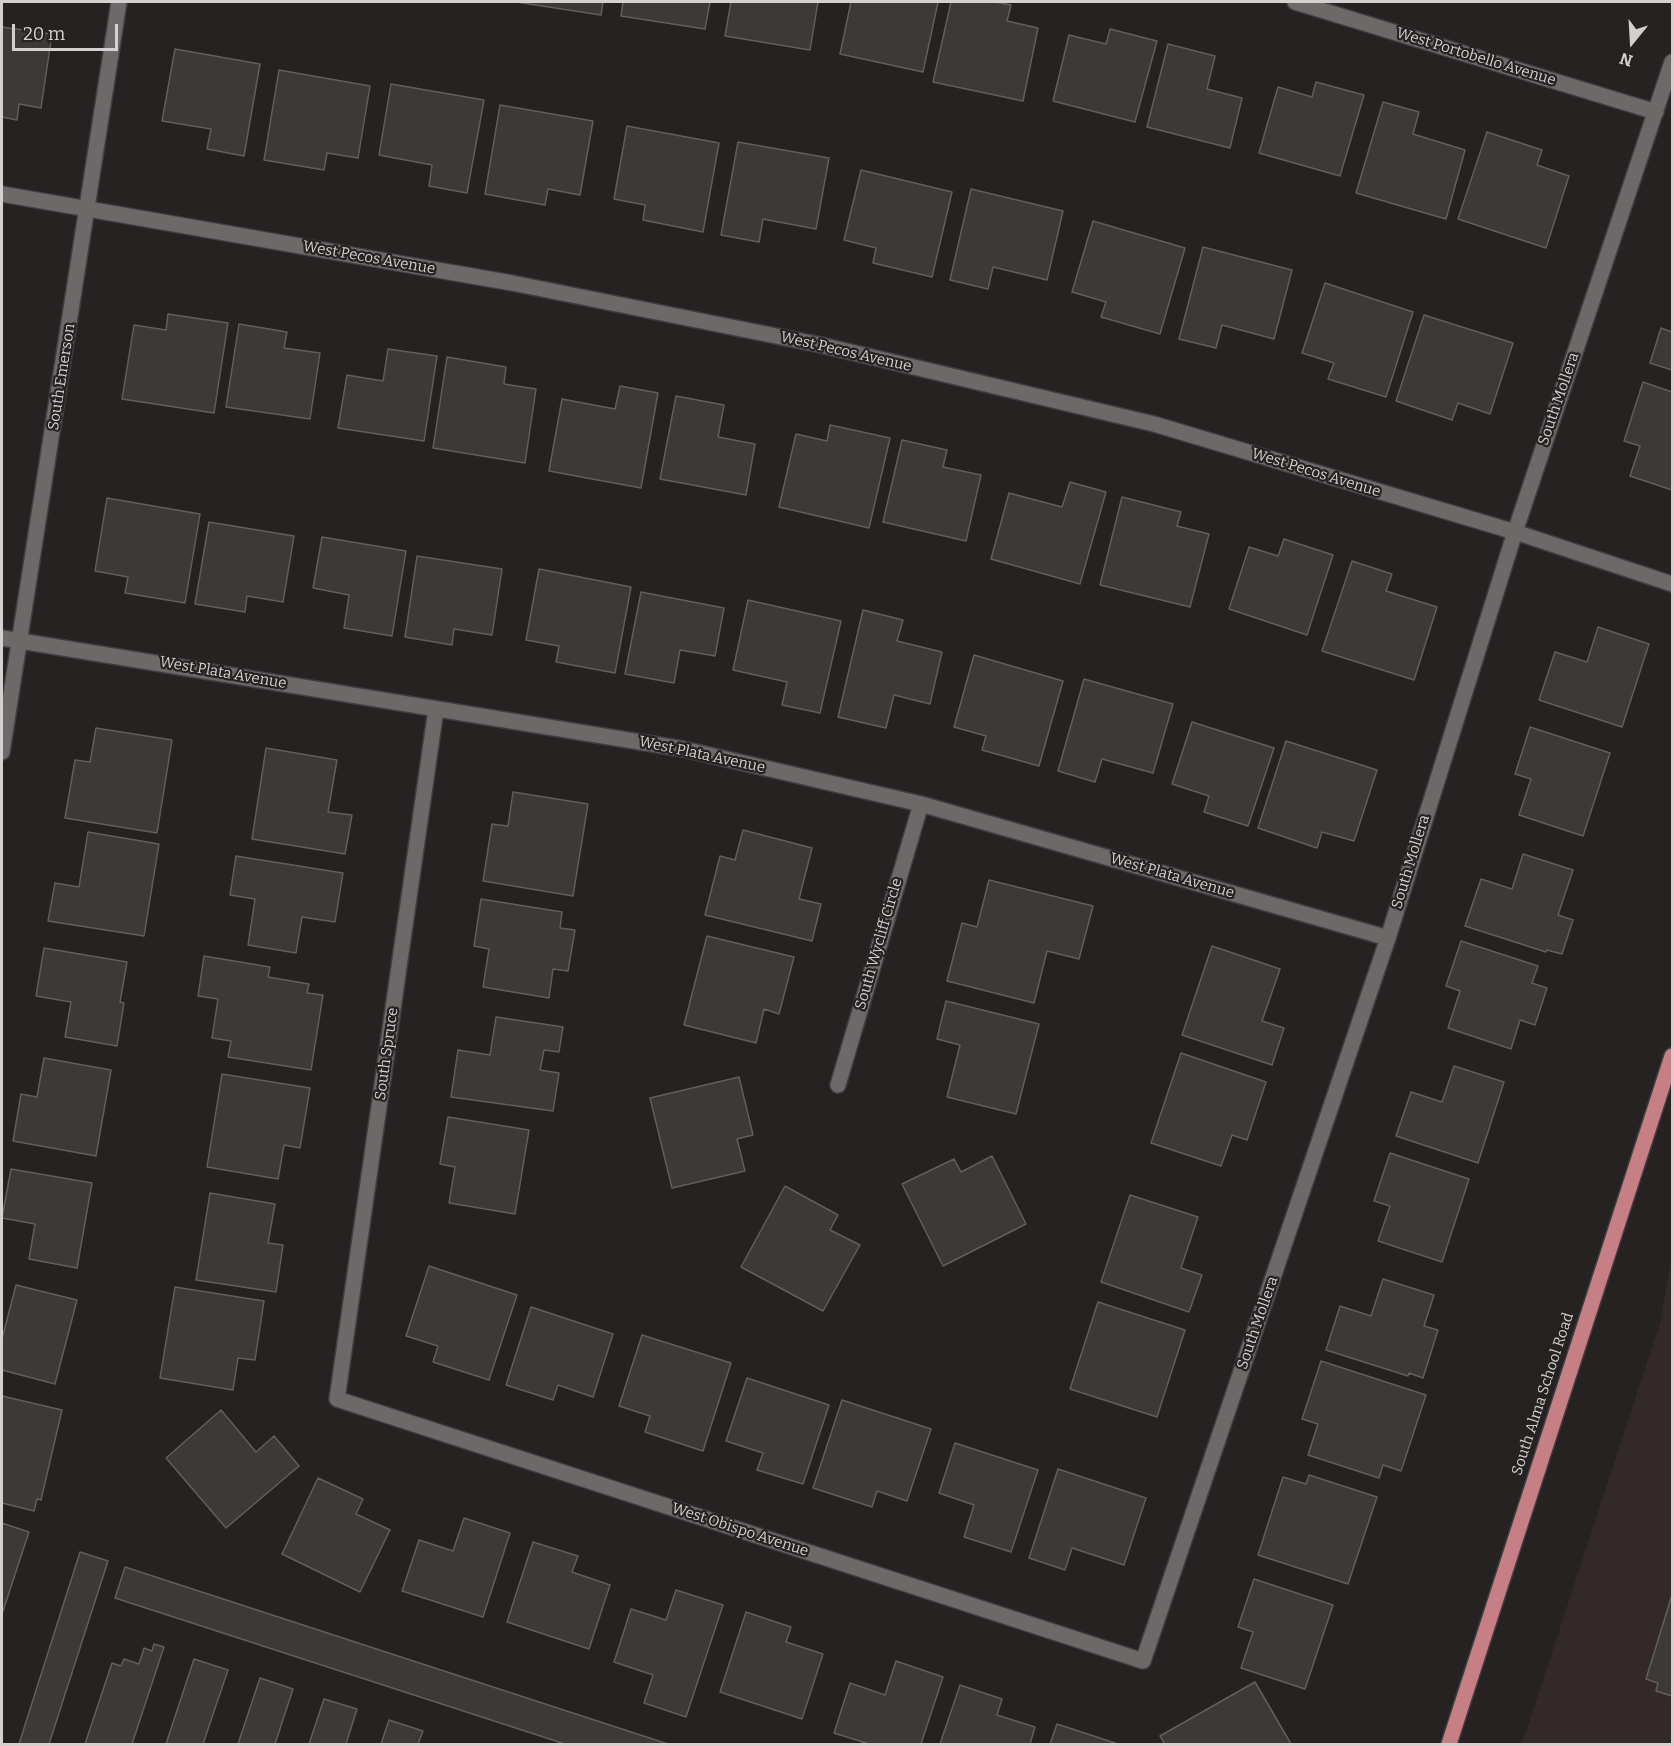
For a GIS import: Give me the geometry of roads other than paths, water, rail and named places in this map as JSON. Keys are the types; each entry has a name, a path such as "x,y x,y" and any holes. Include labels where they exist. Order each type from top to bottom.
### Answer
{"main road":[{"name":"South Alma School Road","path":"1449,1744 1672,1056"}],"street":[{"name":"South Emerson","path":"2,752 89,208 119,2"},
{"name":"West Portobello Avenue","path":"1295,2 1656,111"},
{"name":"South Mollera","path":"1143,1661 1388,938 1515,532 1672,62"},
{"name":"West Pecos Avenue","path":"2,195 89,208 512,283 821,345 1154,424 1515,532 1672,584"},
{"name":"West Plata Avenue","path":"2,638 683,749 921,804 1388,938"},
{"name":"South Spruce","path":"338,1399 436,709"},
{"name":"South Wycliff Circle","path":"838,1085 921,804"},
{"name":"West Obispo Avenue","path":"338,1399 1143,1661"}]}
